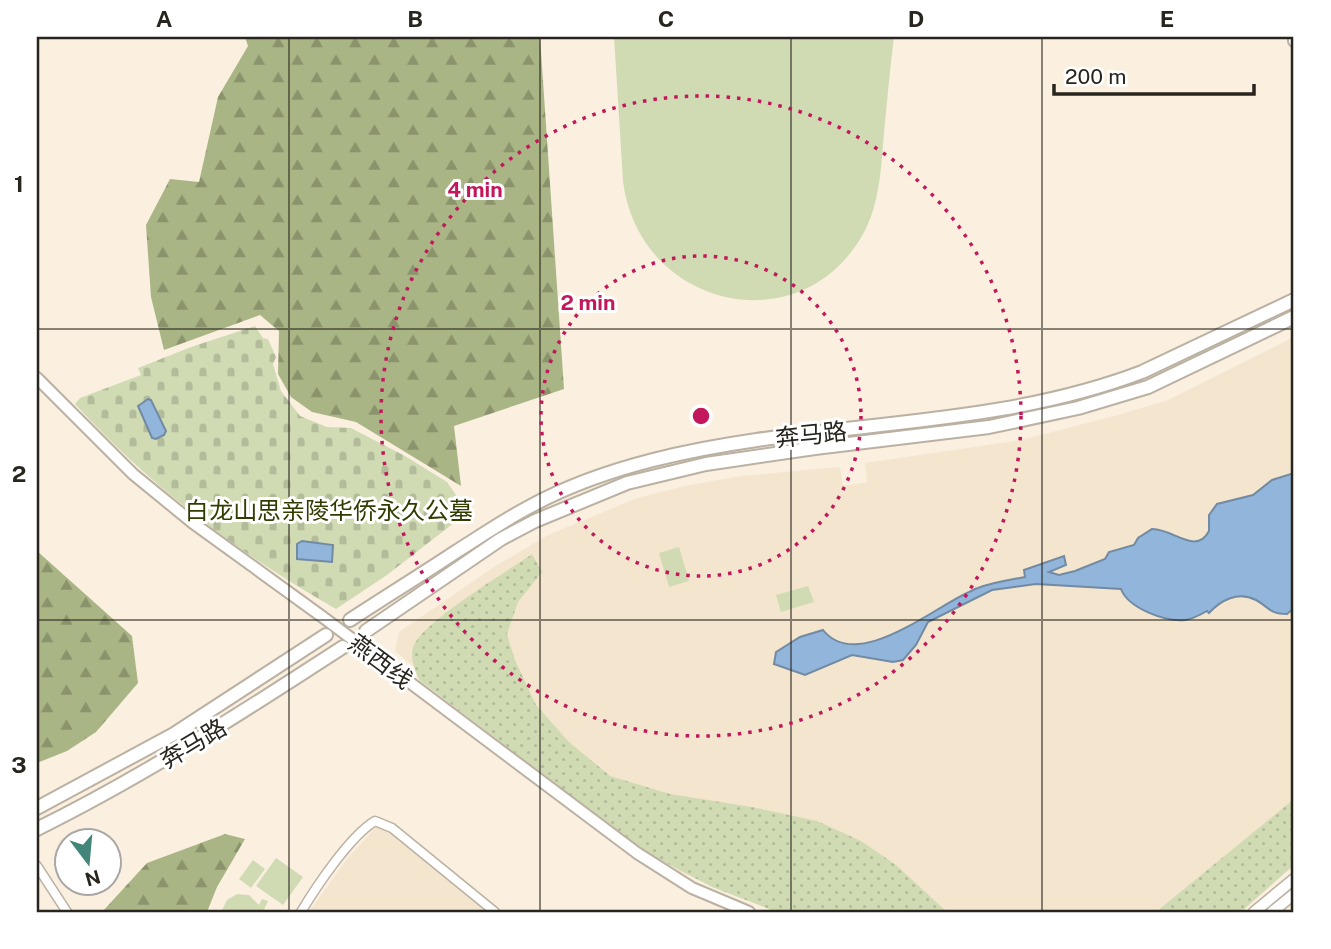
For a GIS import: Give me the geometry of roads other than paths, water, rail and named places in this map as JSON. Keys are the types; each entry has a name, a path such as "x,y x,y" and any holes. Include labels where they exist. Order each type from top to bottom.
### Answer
{"main road":[{"name":"奔马路","path":"349,620 530,506 615,470 699,449 978,414 1058,398 1142,372 1294,300"},
{"name":"奔马路","path":"366,631 501,539 589,497 627,483 706,464 977,429 1054,414 1148,387 1294,317"},
{"name":"燕西线","path":"37,378 124,466 193,523 647,860 692,888 749,912"},
{"name":"奔马路","path":"37,808 174,734 327,635"},
{"name":"奔马路","path":"37,829 196,743 343,647"}],"street":[{"path":"1287,37 1294,49"},
{"path":"301,912 338,860 367,826 375,821 392,828 495,912"},
{"path":"37,866 67,912"},
{"path":"1254,912 1294,879"},
{"path":"1272,912 1294,894"}],"water":[{"path":"148,399 151,400 166,431 156,439 152,438 138,406"},
{"path":"1294,473 1294,608 1287,614 1273,611 1256,600 1243,596 1230,598 1209,613 1207,611 1191,619 1168,619 1139,608 1121,589 1036,584 992,590 928,622 916,645 903,660 893,662 852,655 805,675 774,664 776,652 800,637 823,630 838,642 857,644 878,640 900,631 978,588 1025,577 1024,570 1064,556 1066,565 1049,572 1059,575 1075,571 1105,559 1109,552 1134,545 1138,538 1152,529 1197,541 1204,538 1209,531 1209,515 1217,504 1253,495 1272,480"},
{"path":"302,541 333,545 332,562 297,559 297,544"}],"park label":[{"name":"白龙山思亲陵华侨永久公墓","path":"329,510"}]}
